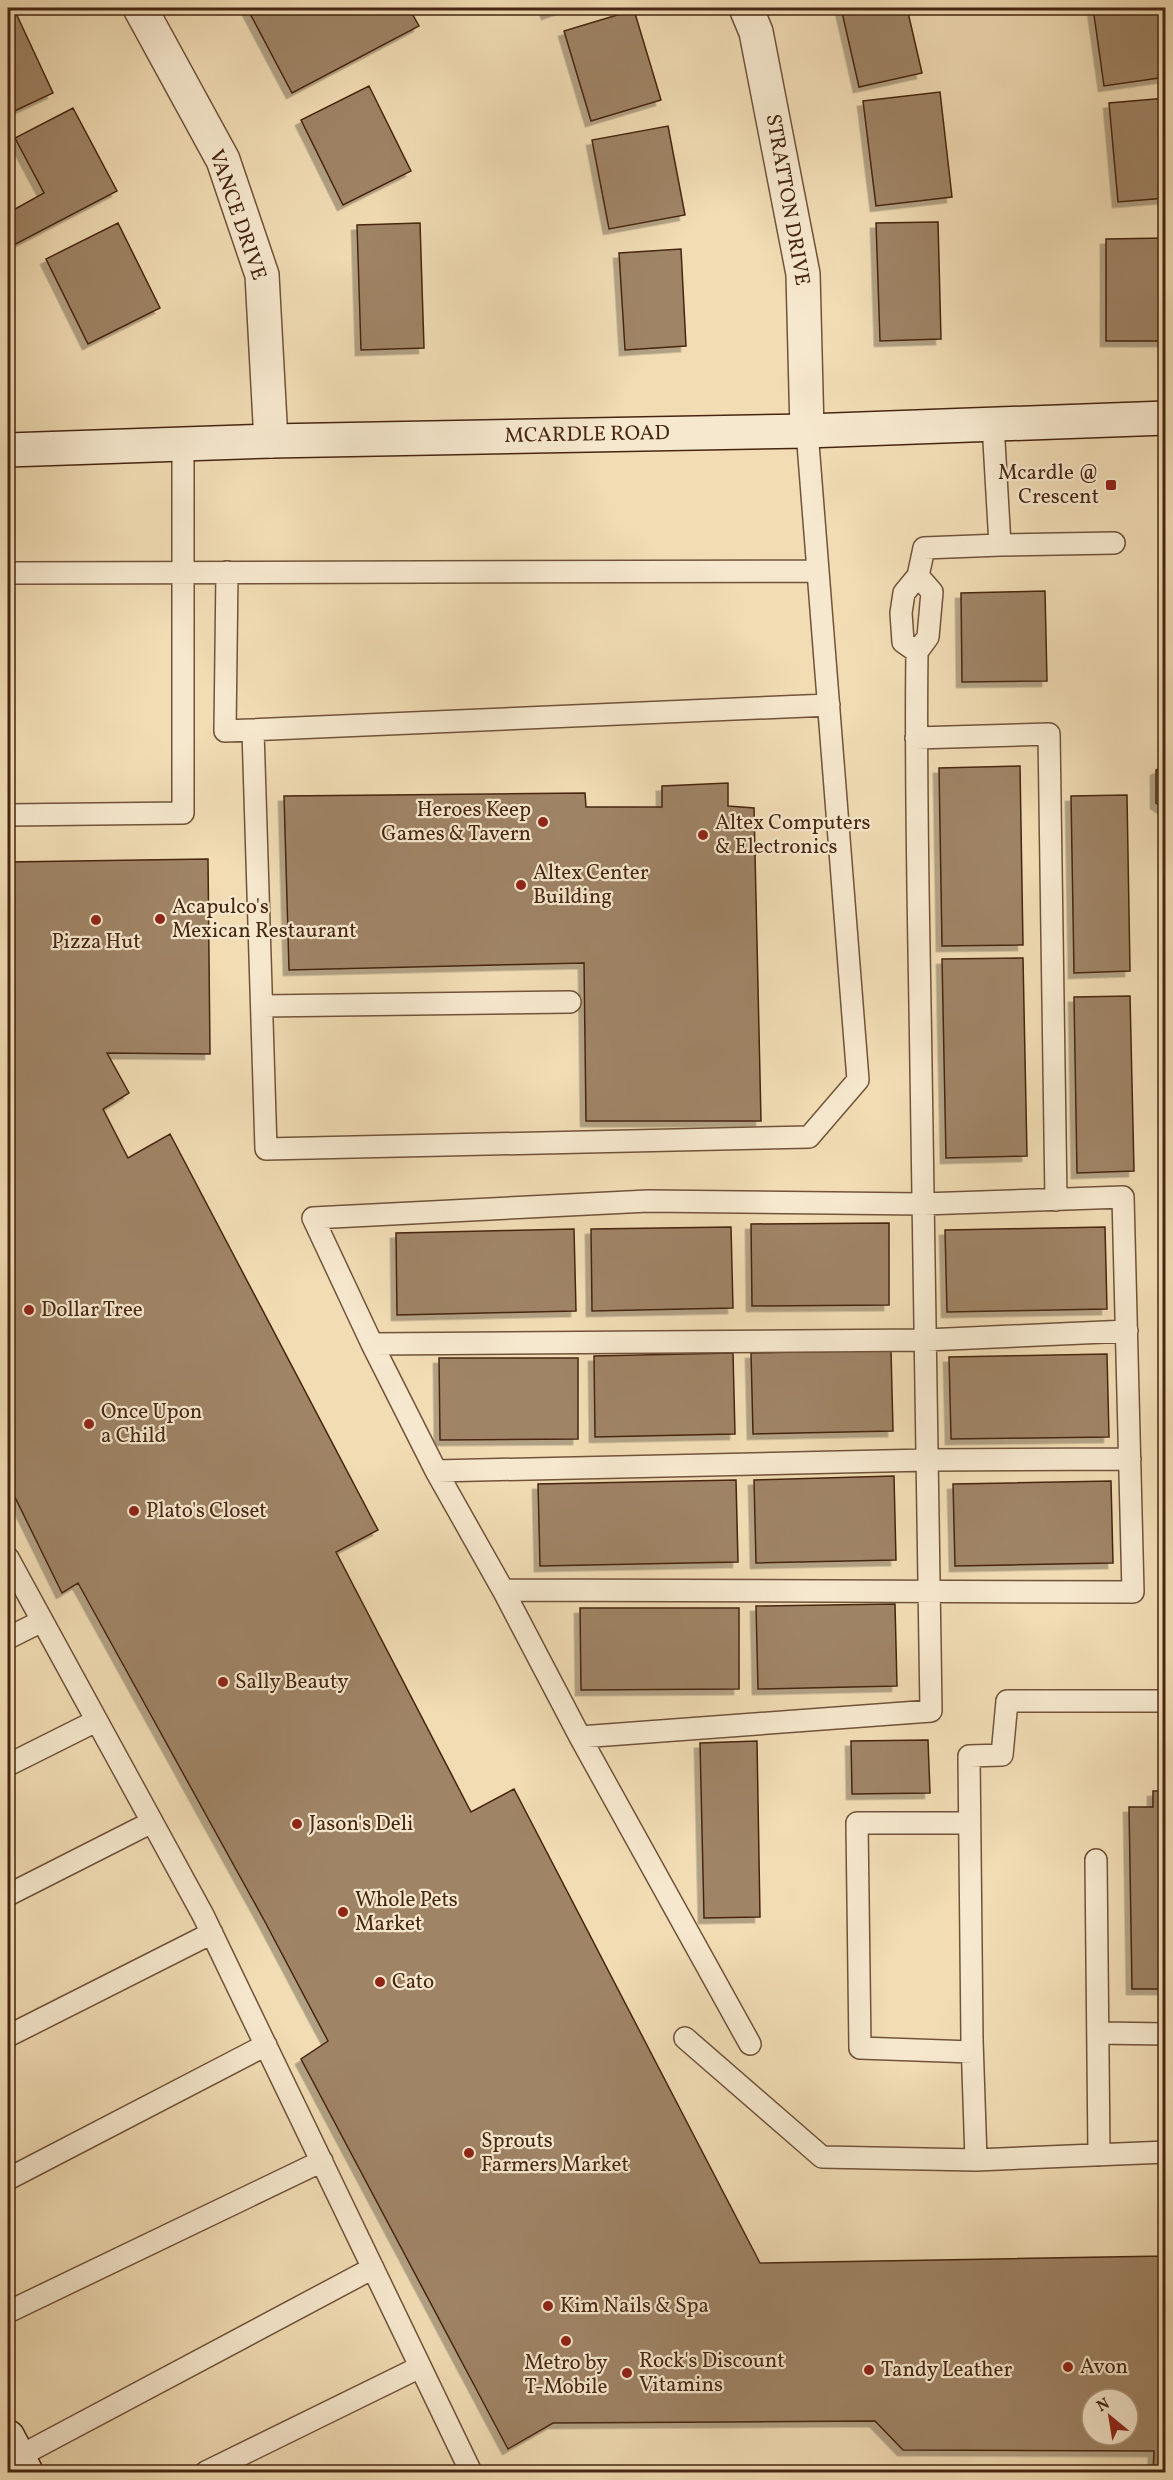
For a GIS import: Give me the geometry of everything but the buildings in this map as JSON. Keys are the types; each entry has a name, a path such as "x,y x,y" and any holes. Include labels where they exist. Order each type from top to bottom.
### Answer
{"main road":[{"name":"VANCE DRIVE","path":"140,8 223,160 261,274 271,441"},
{"name":"STRATTON DRIVE","path":"747,8 756,32 802,274 807,431"},
{"name":"MCARDLE ROAD","path":"8,450 271,441 807,431 1166,417"}],"lane":[{"path":"993,424 1000,545"},
{"path":"253,731 266,1149 809,1137 858,1080 807,431"},
{"path":"8,815 183,813 183,444"},
{"path":"917,652 903,642 901,614 904,593 918,576 924,548 1114,543"},
{"path":"8,573 818,571"},
{"path":"227,572 225,731 829,705"},
{"path":"580,1737 932,1711 916,738 917,652 928,637 932,592 918,576"},
{"path":"916,738 1049,734 1056,1200"},
{"path":"262,1006 570,1002"},
{"path":"503,1590 1133,1592 1124,1197 923,1204 648,1201 313,1218 372,1344 436,1472 503,1590 580,1737 750,2044"},
{"path":"372,1344 926,1340 1127,1331"},
{"path":"436,1472 927,1460 1130,1459"},
{"path":"8,1558 212,1933 471,2472"},
{"path":"8,1638 42,1621"},
{"path":"976,2160 972,2052 969,1756 1002,1755 1007,1701 1166,1701"},
{"path":"8,1765 96,1721"},
{"path":"8,1894 152,1822"},
{"path":"969,1823 857,1824 860,2048 972,2052"},
{"path":"1096,1860 1099,2155"},
{"path":"8,2036 212,1933"},
{"path":"1099,2033 1166,2034"},
{"path":"685,2038 822,2157 976,2160 1166,2152"},
{"path":"8,2179 266,2045"},
{"path":"8,2312 322,2161"},
{"path":"17,2455 373,2268"},
{"path":"206,2472 420,2367"}],"place":[{"name":"Mcardle @ Crescent","path":"1111,485"},
{"name":"Heroes Keep Games & Tavern","path":"543,822"},
{"name":"Altex Computers & Electronics","path":"703,835"},
{"name":"Altex Center Building","path":"521,885"},
{"name":"Acapulco's Mexican Restaurant","path":"160,919"},
{"name":"Pizza Hut","path":"96,920"},
{"name":"Dollar Tree","path":"29,1310"},
{"name":"Once Upon a Child","path":"89,1424"},
{"name":"Plato's Closet","path":"134,1511"},
{"name":"Sally Beauty","path":"223,1682"},
{"name":"Jason's Deli","path":"297,1824"},
{"name":"Whole Pets Market","path":"343,1912"},
{"name":"Cato","path":"380,1982"},
{"name":"Sprouts Farmers Market","path":"469,2153"},
{"name":"Kim Nails & Spa","path":"548,2306"},
{"name":"Metro by T-Mobile","path":"566,2341"},
{"name":"Avon","path":"1068,2367"},
{"name":"Tandy Leather","path":"869,2370"},
{"name":"Rock's Discount Vitamins","path":"627,2373"}]}
